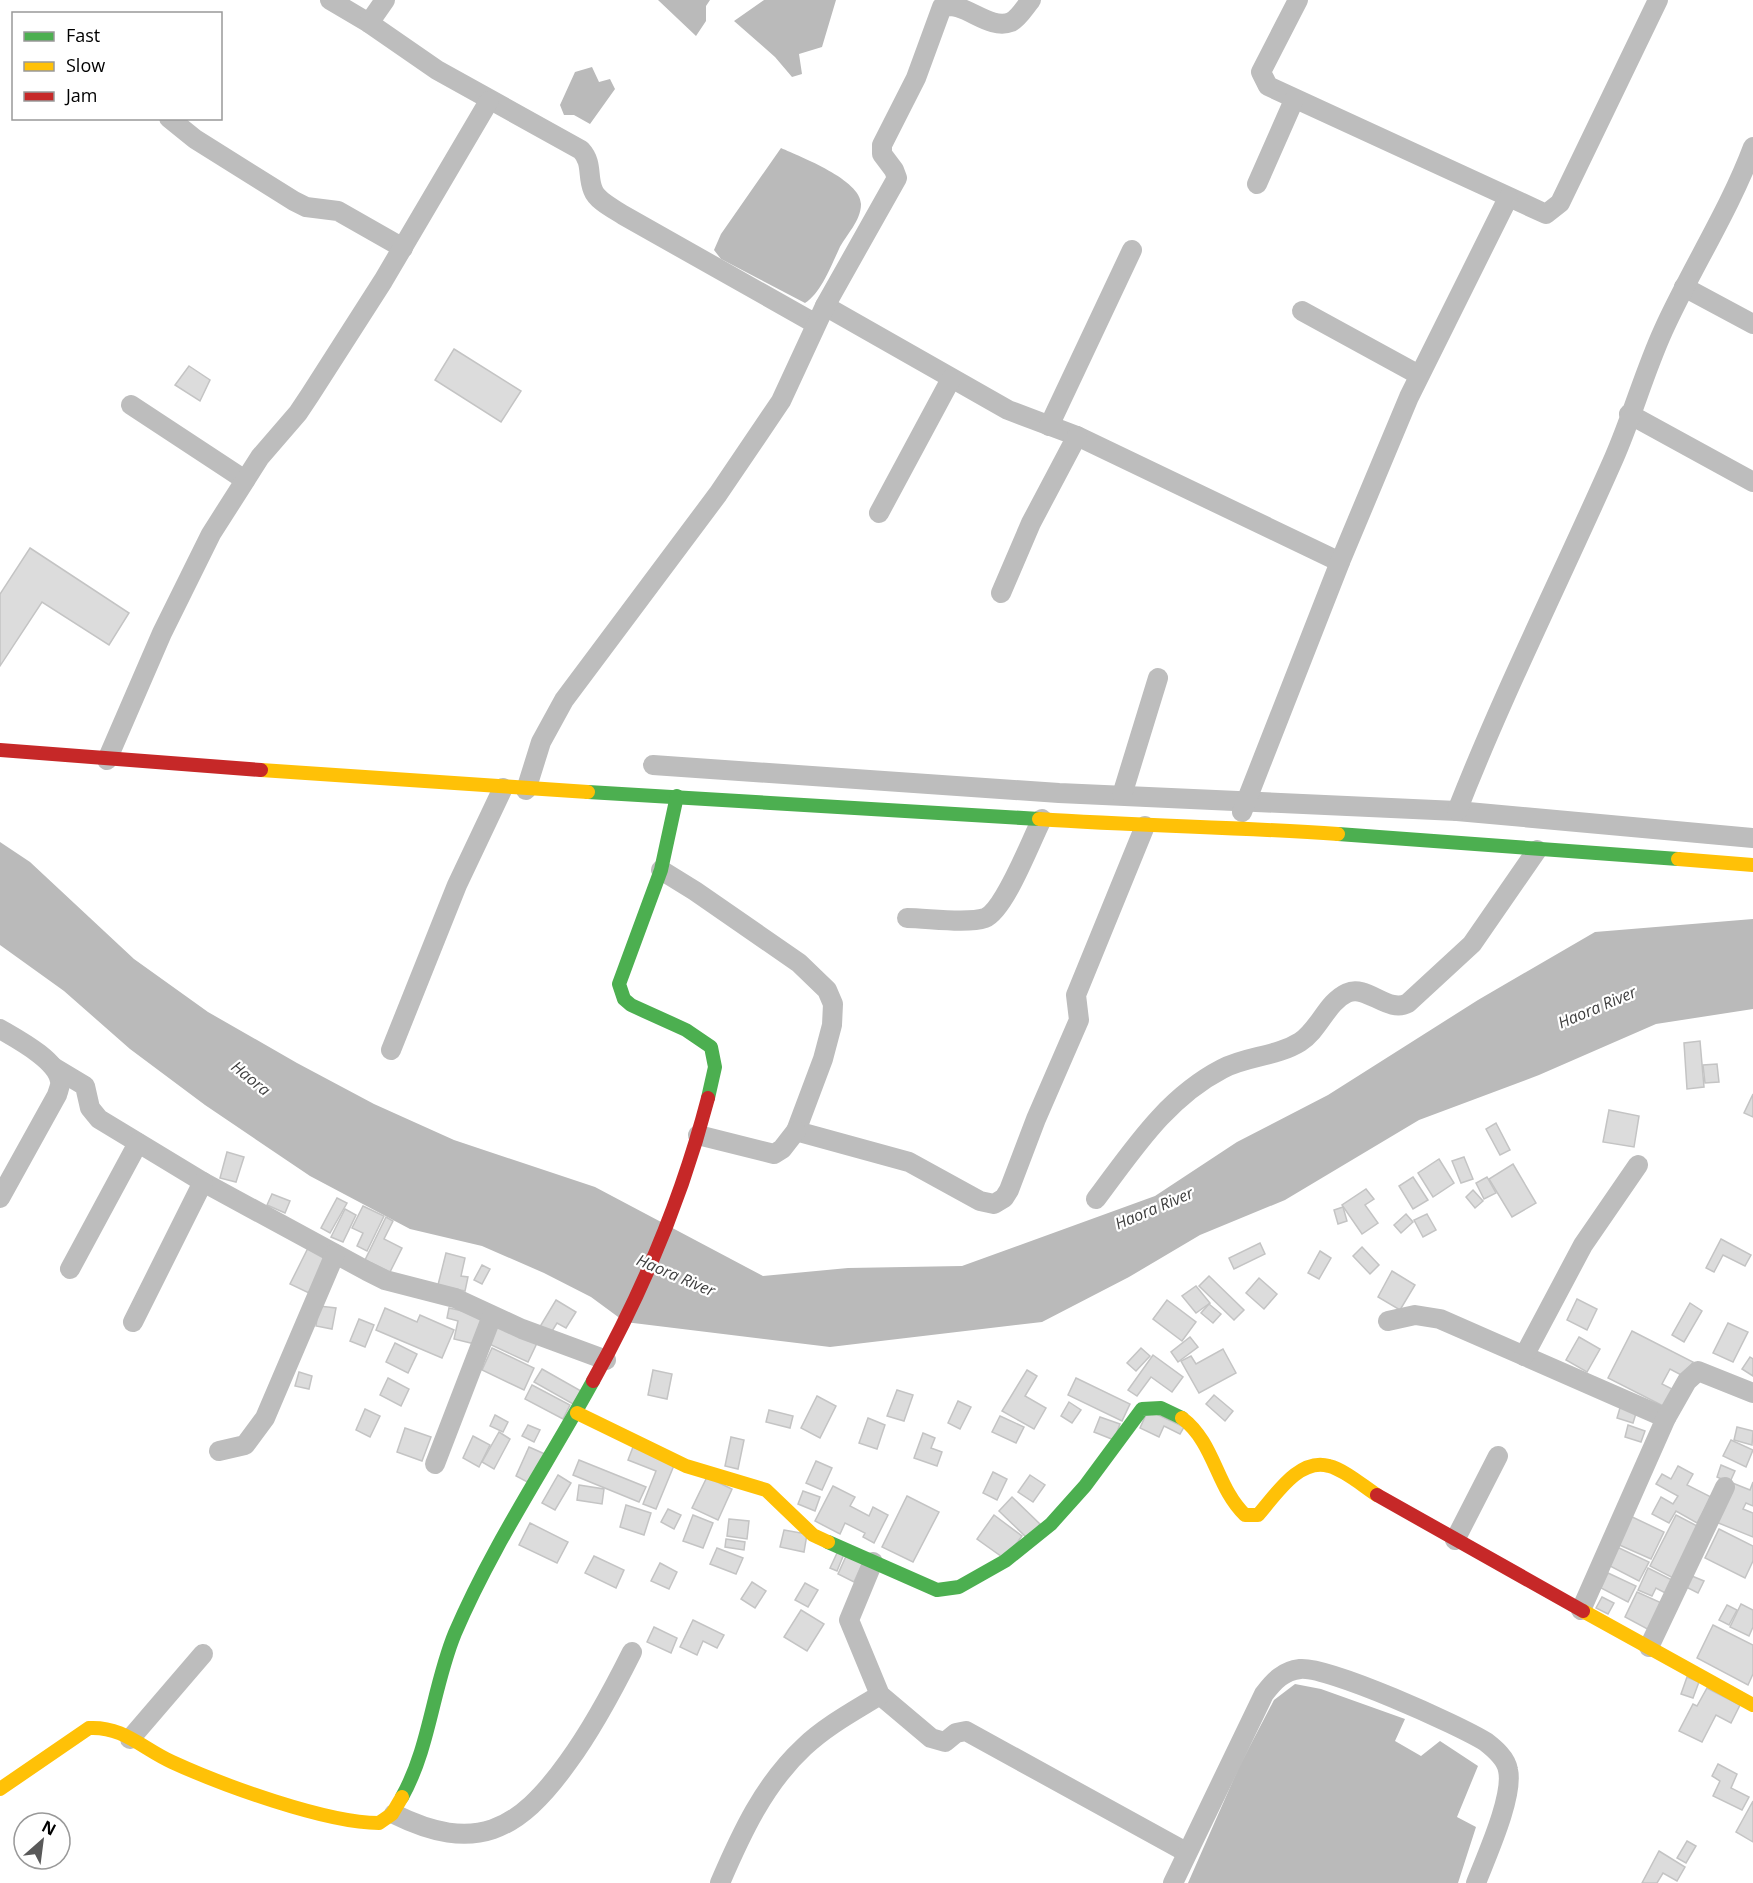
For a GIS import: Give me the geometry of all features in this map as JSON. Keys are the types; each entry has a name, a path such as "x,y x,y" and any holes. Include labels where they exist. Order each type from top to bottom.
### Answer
{"street":[{"path":"330,0 369,23 437,70 489,101 581,150 591,167 592,189 623,215 951,379 1008,410 1077,436 1340,562"},
{"path":"369,23 385,0"},
{"path":"526,790 541,742 558,710 718,494 781,401 820,315 897,178 882,154 882,145 916,78 942,7 951,4 995,21 1008,23 1016,19 1031,0"},
{"path":"1298,0 1261,72 1268,86 1294,100 1546,214 1560,204 1658,0"},
{"path":"1257,184 1294,100"},
{"path":"106,760 193,568 245,480 276,435 298,412 403,248 489,101"},
{"path":"171,120 195,139 294,201 306,207 338,210 403,248"},
{"path":"1457,811 1494,721 1615,455 1646,369 1683,286 1725,211 1753,147"},
{"path":"1236,827 1340,562 1419,375 1508,198"},
{"path":"1049,426 1132,250"},
{"path":"1683,286 1753,324"},
{"path":"1302,311 1419,375"},
{"path":"879,513 951,379"},
{"path":"131,405 245,480"},
{"path":"1629,414 1753,482"},
{"path":"1001,593 1031,523 1077,436"},
{"path":"1122,795 1158,678"},
{"path":"0,750 106,760 526,790 677,796 1144,826 1236,827 1753,865"},
{"path":"653,765 1122,795 1457,811 1753,838"},
{"path":"391,1050 457,885 503,788"},
{"path":"0,1789 89,1728 102,1725 115,1729 173,1763 332,1817 366,1825 381,1823 394,1814 404,1798 451,1644 462,1617 515,1518 606,1360 677,1201 698,1135 715,1070 716,1060 711,1046 693,1034 631,1005 624,999 619,984 661,870 677,796"},
{"path":"907,918 978,920 990,915 1000,903 1042,819"},
{"path":"796,1131 909,1162 980,1201 999,1203 1009,1190 1036,1119 1079,1020 1076,995 1144,826"},
{"path":"1096,1199 1166,1110 1202,1081 1224,1067 1287,1050 1316,1028 1336,1001 1347,993 1358,992 1396,1006 1408,1003 1472,944 1537,850"},
{"path":"661,870 799,963 827,990 833,1004 832,1025 823,1059 796,1131 782,1149 774,1154 698,1135"},
{"path":"0,1029 84,1086 90,1108 99,1119 203,1182 385,1280 455,1298 492,1316 606,1360"},
{"path":"0,1198 57,1095 61,1082 55,1068"},
{"path":"70,1269 138,1143"},
{"path":"1524,1356 1583,1245 1638,1166"},
{"path":"134,1322 203,1182"},
{"path":"219,1451 245,1445 266,1418 335,1254"},
{"path":"1388,1321 1426,1315 1666,1418"},
{"path":"435,1464 492,1316"},
{"path":"1581,1610 1666,1418 1687,1381 1698,1371 1753,1392"},
{"path":"577,1413 686,1466 766,1490 813,1535 937,1590 950,1590 1005,1561 1051,1524 1085,1486 1142,1409 1153,1407 1166,1409 1196,1428 1205,1441 1236,1506 1245,1515 1258,1515 1307,1466 1321,1463 1330,1466 1455,1540 1753,1705"},
{"path":"1455,1540 1498,1456"},
{"path":"1648,1647 1725,1487"},
{"path":"873,1562 849,1620 861,1654 880,1695 931,1738 945,1742 961,1731 974,1735 1186,1852"},
{"path":"394,1814 420,1827 457,1834 494,1828 514,1819 533,1806 549,1789 583,1741 632,1652"},
{"path":"130,1739 203,1654"},
{"path":"1173,1883 1264,1694 1286,1672 1315,1669 1388,1696 1485,1741 1499,1753 1508,1767 1508,1792 1476,1883"},
{"path":"720,1883 738,1842 765,1793 782,1770 804,1746 830,1726 880,1695"}],"water":[{"path":"658,0 710,0 706,6 706,21 696,36"},
{"path":"764,0 836,0 822,47 799,54 802,74 792,77 775,57 734,21"},
{"path":"592,67 599,82 610,79 615,89 590,124 574,115 564,115 560,105 575,72"},
{"path":"781,148 841,178 858,195 861,204 856,222 839,249 825,279 811,299 805,303 721,259 714,250 721,234"},
{"path":"0,842 30,862 134,959 208,1012 297,1063 374,1104 454,1140 595,1187 763,1276 848,1268 962,1266 1155,1196 1237,1142 1328,1095 1478,1000 1595,932 1753,919 1753,1009 1656,1024 1539,1075 1419,1120 1285,1200 1200,1235 1129,1277 1042,1322 830,1347 625,1322 591,1297 544,1273 482,1246 410,1229 310,1176 205,1105 130,1049 64,991 0,945"},
{"path":"1295,1684 1321,1689 1405,1719 1395,1741 1421,1756 1440,1741 1478,1766 1457,1817 1476,1827 1458,1883 1188,1883 1239,1767 1274,1700"}],"building":[{"path":"454,349 521,391 501,422 435,380"},
{"path":"189,366 210,380 200,401 175,385"},
{"path":"30,548 129,613 109,645 42,602 0,666 0,594"},
{"path":"1700,1041 1704,1087 1687,1089 1684,1043"},
{"path":"1717,1064 1719,1082 1705,1083 1703,1065"},
{"path":"1753,1094 1753,1117 1744,1113"},
{"path":"1609,1110 1639,1116 1634,1147 1603,1142"},
{"path":"1496,1123 1510,1150 1500,1155 1486,1129"},
{"path":"227,1152 244,1157 236,1182 220,1178"},
{"path":"1464,1157 1473,1179 1461,1183 1452,1161"},
{"path":"1439,1159 1454,1183 1433,1197 1418,1173"},
{"path":"1513,1164 1536,1203 1512,1217 1489,1179"},
{"path":"1413,1177 1428,1200 1413,1209 1399,1186"},
{"path":"1487,1177 1496,1193 1484,1199 1476,1183"},
{"path":"1366,1189 1374,1199 1365,1205 1378,1223 1362,1234 1342,1205"},
{"path":"1473,1190 1483,1201 1475,1208 1466,1197"},
{"path":"272,1194 290,1201 285,1213 267,1205"},
{"path":"337,1198 347,1203 330,1233 321,1228"},
{"path":"363,1206 384,1216 367,1251 357,1246 363,1233 352,1228"},
{"path":"1343,1207 1347,1221 1338,1224 1334,1210"},
{"path":"345,1209 356,1215 343,1242 331,1237"},
{"path":"1406,1214 1413,1222 1401,1233 1394,1225"},
{"path":"1427,1214 1436,1230 1423,1237 1414,1220"},
{"path":"386,1217 393,1221 384,1239 402,1248 390,1272 365,1260"},
{"path":"1721,1239 1751,1255 1745,1266 1723,1255 1714,1272 1706,1268"},
{"path":"1260,1243 1265,1254 1234,1269 1229,1258"},
{"path":"309,1246 327,1256 309,1293 290,1284"},
{"path":"1362,1247 1379,1265 1370,1274 1353,1256"},
{"path":"1320,1251 1331,1258 1319,1279 1308,1273"},
{"path":"446,1253 465,1258 461,1276 468,1277 465,1291 438,1285"},
{"path":"482,1265 490,1269 482,1284 474,1280"},
{"path":"1392,1271 1415,1285 1400,1310 1378,1297"},
{"path":"1209,1276 1244,1310 1234,1320 1199,1286"},
{"path":"1259,1278 1277,1294 1264,1309 1246,1293"},
{"path":"1196,1286 1210,1303 1196,1313 1182,1296"},
{"path":"1577,1299 1597,1309 1587,1330 1567,1320"},
{"path":"556,1300 576,1312 566,1328 557,1323 549,1336 538,1330"},
{"path":"1167,1300 1196,1322 1182,1341 1153,1319"},
{"path":"1690,1303 1702,1311 1684,1342 1672,1335"},
{"path":"1209,1304 1221,1314 1213,1323 1201,1313"},
{"path":"319,1306 336,1308 332,1329 316,1326"},
{"path":"385,1308 417,1322 420,1315 454,1330 442,1358 376,1330"},
{"path":"449,1308 486,1316 479,1345 454,1339 458,1321 447,1318"},
{"path":"359,1319 374,1325 365,1347 350,1341"},
{"path":"1728,1323 1748,1332 1733,1362 1713,1353"},
{"path":"496,1324 537,1343 528,1362 487,1343"},
{"path":"1632,1331 1693,1362 1685,1377 1670,1369 1662,1384 1678,1392 1669,1409 1608,1378"},
{"path":"1190,1337 1198,1347 1178,1362 1171,1352"},
{"path":"1579,1337 1600,1349 1587,1372 1566,1360"},
{"path":"395,1343 417,1354 408,1373 386,1362"},
{"path":"492,1348 534,1368 524,1390 482,1370"},
{"path":"1141,1348 1150,1356 1136,1371 1127,1363"},
{"path":"1223,1349 1236,1373 1199,1393 1181,1361 1191,1356 1196,1364"},
{"path":"1153,1355 1183,1377 1172,1392 1151,1377 1137,1396 1128,1390"},
{"path":"1750,1357 1753,1359 1753,1376 1742,1369"},
{"path":"542,1369 581,1391 573,1404 534,1382"},
{"path":"653,1370 672,1374 667,1399 648,1395"},
{"path":"1027,1370 1037,1376 1025,1396 1046,1408 1034,1429 1002,1411"},
{"path":"299,1372 312,1376 309,1389 295,1386"},
{"path":"388,1378 409,1389 401,1406 380,1395"},
{"path":"1076,1378 1130,1404 1122,1421 1068,1395"},
{"path":"532,1385 570,1405 563,1419 525,1399"},
{"path":"897,1390 913,1395 904,1421 887,1416"},
{"path":"1214,1395 1233,1411 1225,1421 1206,1404"},
{"path":"817,1396 836,1406 820,1438 801,1428"},
{"path":"958,1401 971,1407 960,1429 948,1423"},
{"path":"1622,1401 1638,1407 1633,1423 1617,1418"},
{"path":"1069,1402 1081,1410 1072,1423 1061,1416"},
{"path":"365,1409 380,1416 370,1437 356,1430"},
{"path":"769,1410 793,1416 790,1428 766,1422"},
{"path":"1148,1410 1184,1427 1180,1434 1164,1426 1159,1437 1140,1428"},
{"path":"495,1415 508,1422 503,1432 490,1426"},
{"path":"1000,1416 1024,1427 1016,1443 992,1432"},
{"path":"1100,1417 1120,1424 1114,1440 1094,1432"},
{"path":"868,1418 885,1425 877,1449 859,1443"},
{"path":"528,1425 540,1430 534,1442 522,1436"},
{"path":"1628,1425 1645,1431 1641,1442 1625,1437"},
{"path":"1737,1427 1753,1431 1752,1445 1734,1440"},
{"path":"405,1428 431,1437 422,1461 397,1452"},
{"path":"499,1432 510,1439 494,1469 482,1462"},
{"path":"923,1433 935,1438 931,1448 942,1452 937,1466 914,1458"},
{"path":"473,1436 490,1445 479,1467 463,1458"},
{"path":"731,1437 744,1440 738,1469 725,1466"},
{"path":"1731,1440 1753,1450 1746,1467 1723,1456"},
{"path":"529,1447 547,1455 533,1485 516,1476"},
{"path":"633,1447 675,1463 656,1509 643,1504 656,1471 628,1460"},
{"path":"579,1460 646,1487 639,1502 573,1475"},
{"path":"816,1461 832,1468 822,1490 806,1483"},
{"path":"1721,1465 1735,1471 1730,1482 1750,1490 1753,1482 1753,1506 1746,1503 1743,1509 1753,1513 1753,1537 1716,1522 1731,1483 1717,1477"},
{"path":"1678,1466 1693,1474 1687,1485 1711,1497 1697,1523 1676,1511 1669,1523 1652,1514 1661,1497 1673,1504 1678,1496 1656,1484 1662,1474 1671,1479"},
{"path":"993,1472 1007,1479 997,1500 983,1493"},
{"path":"558,1475 571,1483 555,1510 542,1503"},
{"path":"1030,1475 1045,1485 1033,1502 1018,1492"},
{"path":"707,1477 732,1489 718,1520 692,1508"},
{"path":"579,1485 604,1489 602,1504 577,1500"},
{"path":"833,1486 855,1497 850,1506 869,1516 873,1507 888,1515 874,1543 863,1537 865,1533 845,1523 840,1534 815,1521"},
{"path":"803,1491 820,1497 815,1511 798,1504"},
{"path":"907,1496 939,1512 913,1562 882,1547"},
{"path":"1012,1497 1040,1524 1027,1538 999,1511"},
{"path":"626,1505 651,1513 644,1535 620,1527"},
{"path":"668,1509 681,1515 674,1529 661,1522"},
{"path":"693,1515 713,1523 703,1548 683,1541"},
{"path":"994,1515 1022,1536 1005,1559 977,1539"},
{"path":"1628,1515 1664,1532 1651,1559 1615,1543"},
{"path":"1676,1515 1701,1528 1677,1580 1650,1566"},
{"path":"729,1519 749,1521 747,1539 727,1536"},
{"path":"530,1523 568,1542 557,1563 519,1545"},
{"path":"1719,1529 1753,1546 1753,1561 1745,1578 1705,1558"},
{"path":"784,1530 807,1534 804,1552 780,1547"},
{"path":"726,1539 745,1542 744,1550 725,1547"},
{"path":"1617,1547 1649,1562 1639,1581 1608,1565"},
{"path":"717,1548 743,1558 736,1574 710,1564"},
{"path":"838,1551 844,1554 837,1571 830,1568"},
{"path":"847,1554 863,1562 854,1582 838,1574"},
{"path":"594,1556 624,1570 616,1588 585,1573"},
{"path":"660,1563 677,1572 669,1589 651,1581"},
{"path":"1648,1568 1678,1583 1671,1596 1656,1588 1652,1596 1638,1590"},
{"path":"1608,1573 1636,1586 1628,1602 1601,1588"},
{"path":"1687,1574 1704,1581 1698,1593 1682,1585"},
{"path":"752,1582 766,1591 755,1608 741,1599"},
{"path":"805,1583 818,1590 808,1607 795,1600"},
{"path":"1637,1592 1666,1605 1653,1632 1625,1617"},
{"path":"1602,1597 1614,1603 1608,1614 1596,1608"},
{"path":"1741,1604 1753,1610 1753,1627 1749,1636 1730,1627"},
{"path":"1727,1605 1737,1610 1729,1625 1719,1620"},
{"path":"801,1610 824,1624 807,1651 784,1637"},
{"path":"693,1620 724,1635 717,1648 703,1641 697,1655 680,1647"},
{"path":"1713,1625 1753,1645 1753,1674 1748,1685 1697,1658"},
{"path":"654,1627 677,1638 671,1653 647,1642"},
{"path":"1687,1677 1699,1682 1693,1698 1681,1694"},
{"path":"1707,1688 1740,1705 1731,1723 1716,1715 1702,1742 1679,1731 1693,1704 1697,1706"},
{"path":"1718,1764 1737,1774 1731,1788 1749,1797 1742,1810 1713,1796 1720,1781 1712,1776"},
{"path":"1753,1801 1753,1842 1736,1832"},
{"path":"1687,1841 1696,1846 1686,1863 1677,1858"},
{"path":"1659,1851 1685,1867 1677,1881 1663,1873 1657,1883 1642,1883"}],"traffic: fast":[{"path":"588,792 1039,819"},
{"path":"677,796 661,870 619,984 624,999 631,1005 686,1030 711,1047 715,1067 708,1098"},
{"path":"1338,834 1678,859"},
{"path":"402,1797 419,1758 448,1653 470,1600 503,1536 593,1381"},
{"path":"828,1542 937,1590 959,1587 1005,1561 1051,1524 1085,1486 1142,1409 1161,1408 1182,1418"}],"traffic: slow":[{"path":"261,770 588,792"},
{"path":"1039,819 1338,834"},
{"path":"1678,859 1753,865"},
{"path":"577,1413 686,1466 766,1490 813,1535 828,1542"},
{"path":"1182,1418 1202,1440 1228,1492 1245,1515 1258,1515 1289,1480 1308,1467 1318,1465 1329,1466 1341,1471 1377,1495"},
{"path":"1583,1611 1753,1705"},
{"path":"0,1789 89,1728 101,1728 123,1734 172,1762 218,1781 274,1801 331,1817 379,1823 392,1814 402,1797"}],"traffic: jam":[{"path":"0,750 261,770"},
{"path":"593,1381 660,1243 686,1172 708,1098"},
{"path":"1377,1495 1583,1611"}],"water label":[{"name":"Haora River","path":"1597,1007"},
{"name":"Haora","path":"251,1078"},
{"name":"Haora River","path":"1154,1208"},
{"name":"Haora River","path":"676,1275"}]}
